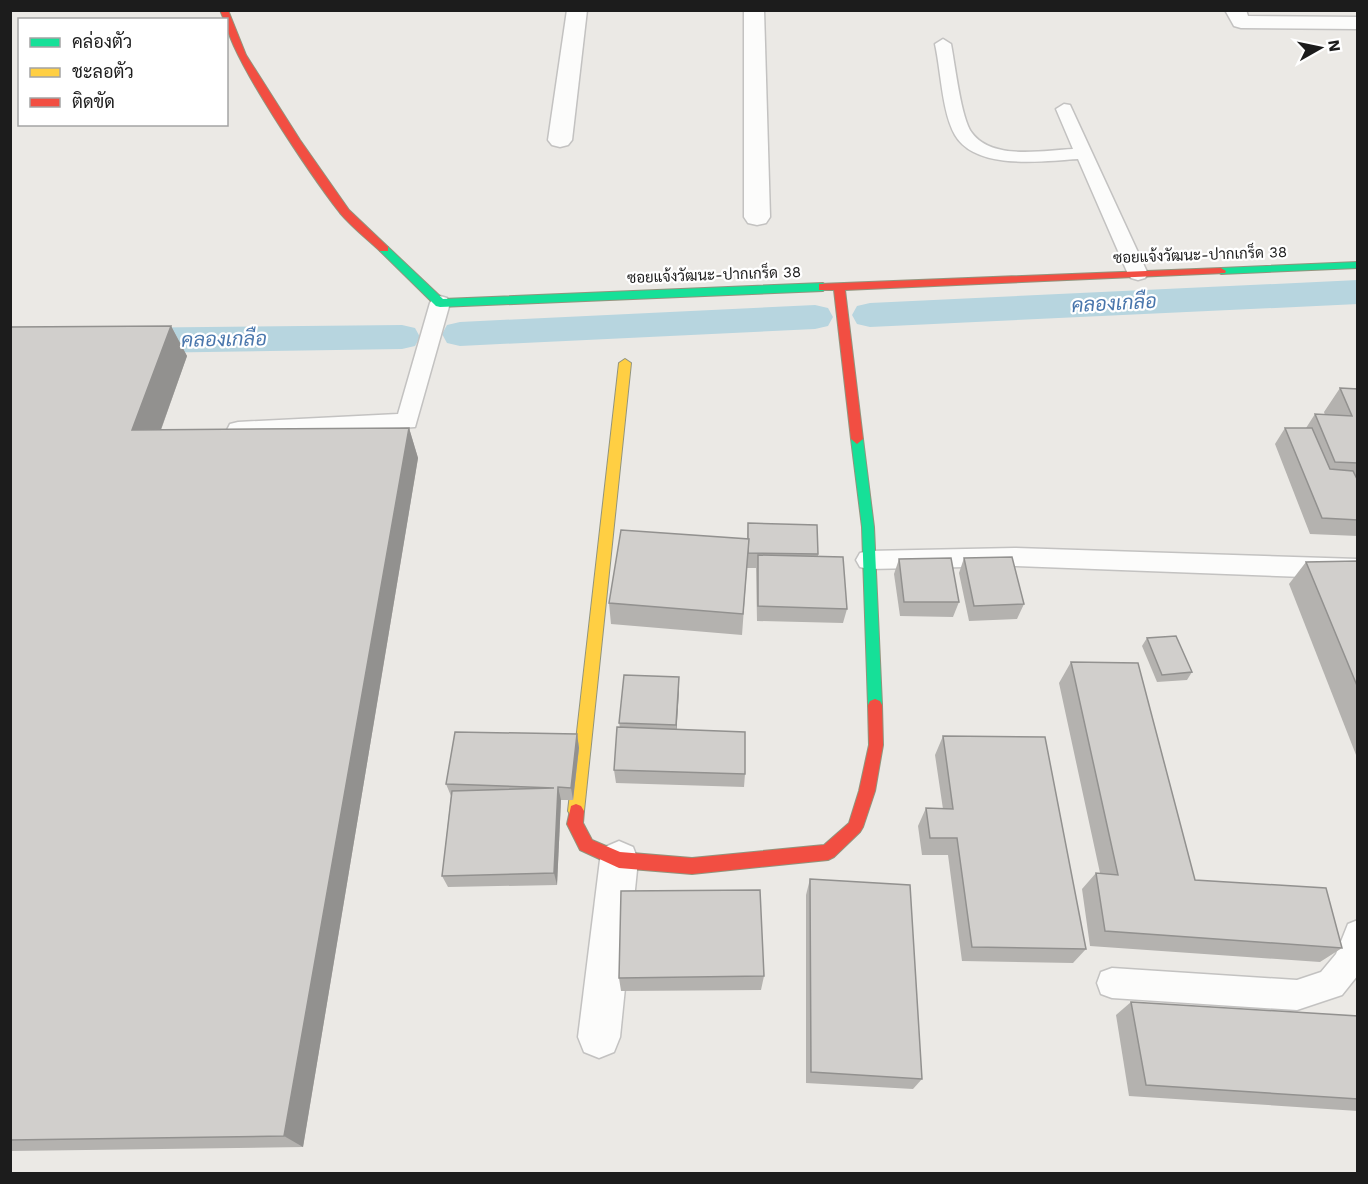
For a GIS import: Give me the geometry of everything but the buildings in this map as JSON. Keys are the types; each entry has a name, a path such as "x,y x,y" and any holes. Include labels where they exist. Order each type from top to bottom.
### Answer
{"street":[{"path":"560,140 578,10"},
{"path":"754,10 757,217"},
{"path":"1238,16 1357,23"},
{"path":"228,20 242,55 295,140 345,212 440,303"},
{"name":"ซอยแจ้งวัฒนะ-ปากเกร็ด 38","path":"440,303 1358,265"},
{"path":"625,363 578,778 575,824 586,845 620,860 692,866 828,852 855,827 867,791 876,745 868,527 839,287"},
{"path":"599,1037 620,860"}],"lane":[{"path":"943,44 962,133 974,146 989,153 1005,155 1084,154"},
{"path":"1064,109 1138,274"},
{"path":"238,430 407,421 440,303"},
{"path":"868,560 1015,557 1357,569"},
{"path":"1112,983 1297,995 1331,984 1348,963 1358,934"}],"waterway":[{"name":"คลองเกลือ","path":"870,315 1358,292"},
{"name":"คลองเกลือ","path":"460,334 815,317"},
{"name":"คลองเกลือ","path":"10,342 402,337"}],"traffic: fast":[{"path":"384,249 440,303 823,287"},
{"path":"1221,271 1358,265"},
{"path":"857,439 868,527 875,705"}],"traffic: slow":[{"path":"576,811 625,363"}],"traffic: jam":[{"path":"224,10 227,18"},
{"path":"228,20 242,55 295,140 345,212 384,249"},
{"path":"823,287 1221,271"},
{"path":"839,287 857,439"},
{"path":"576,811 575,824 586,845 619,860 692,866 828,852 855,827 867,791 876,745 875,705"}]}
